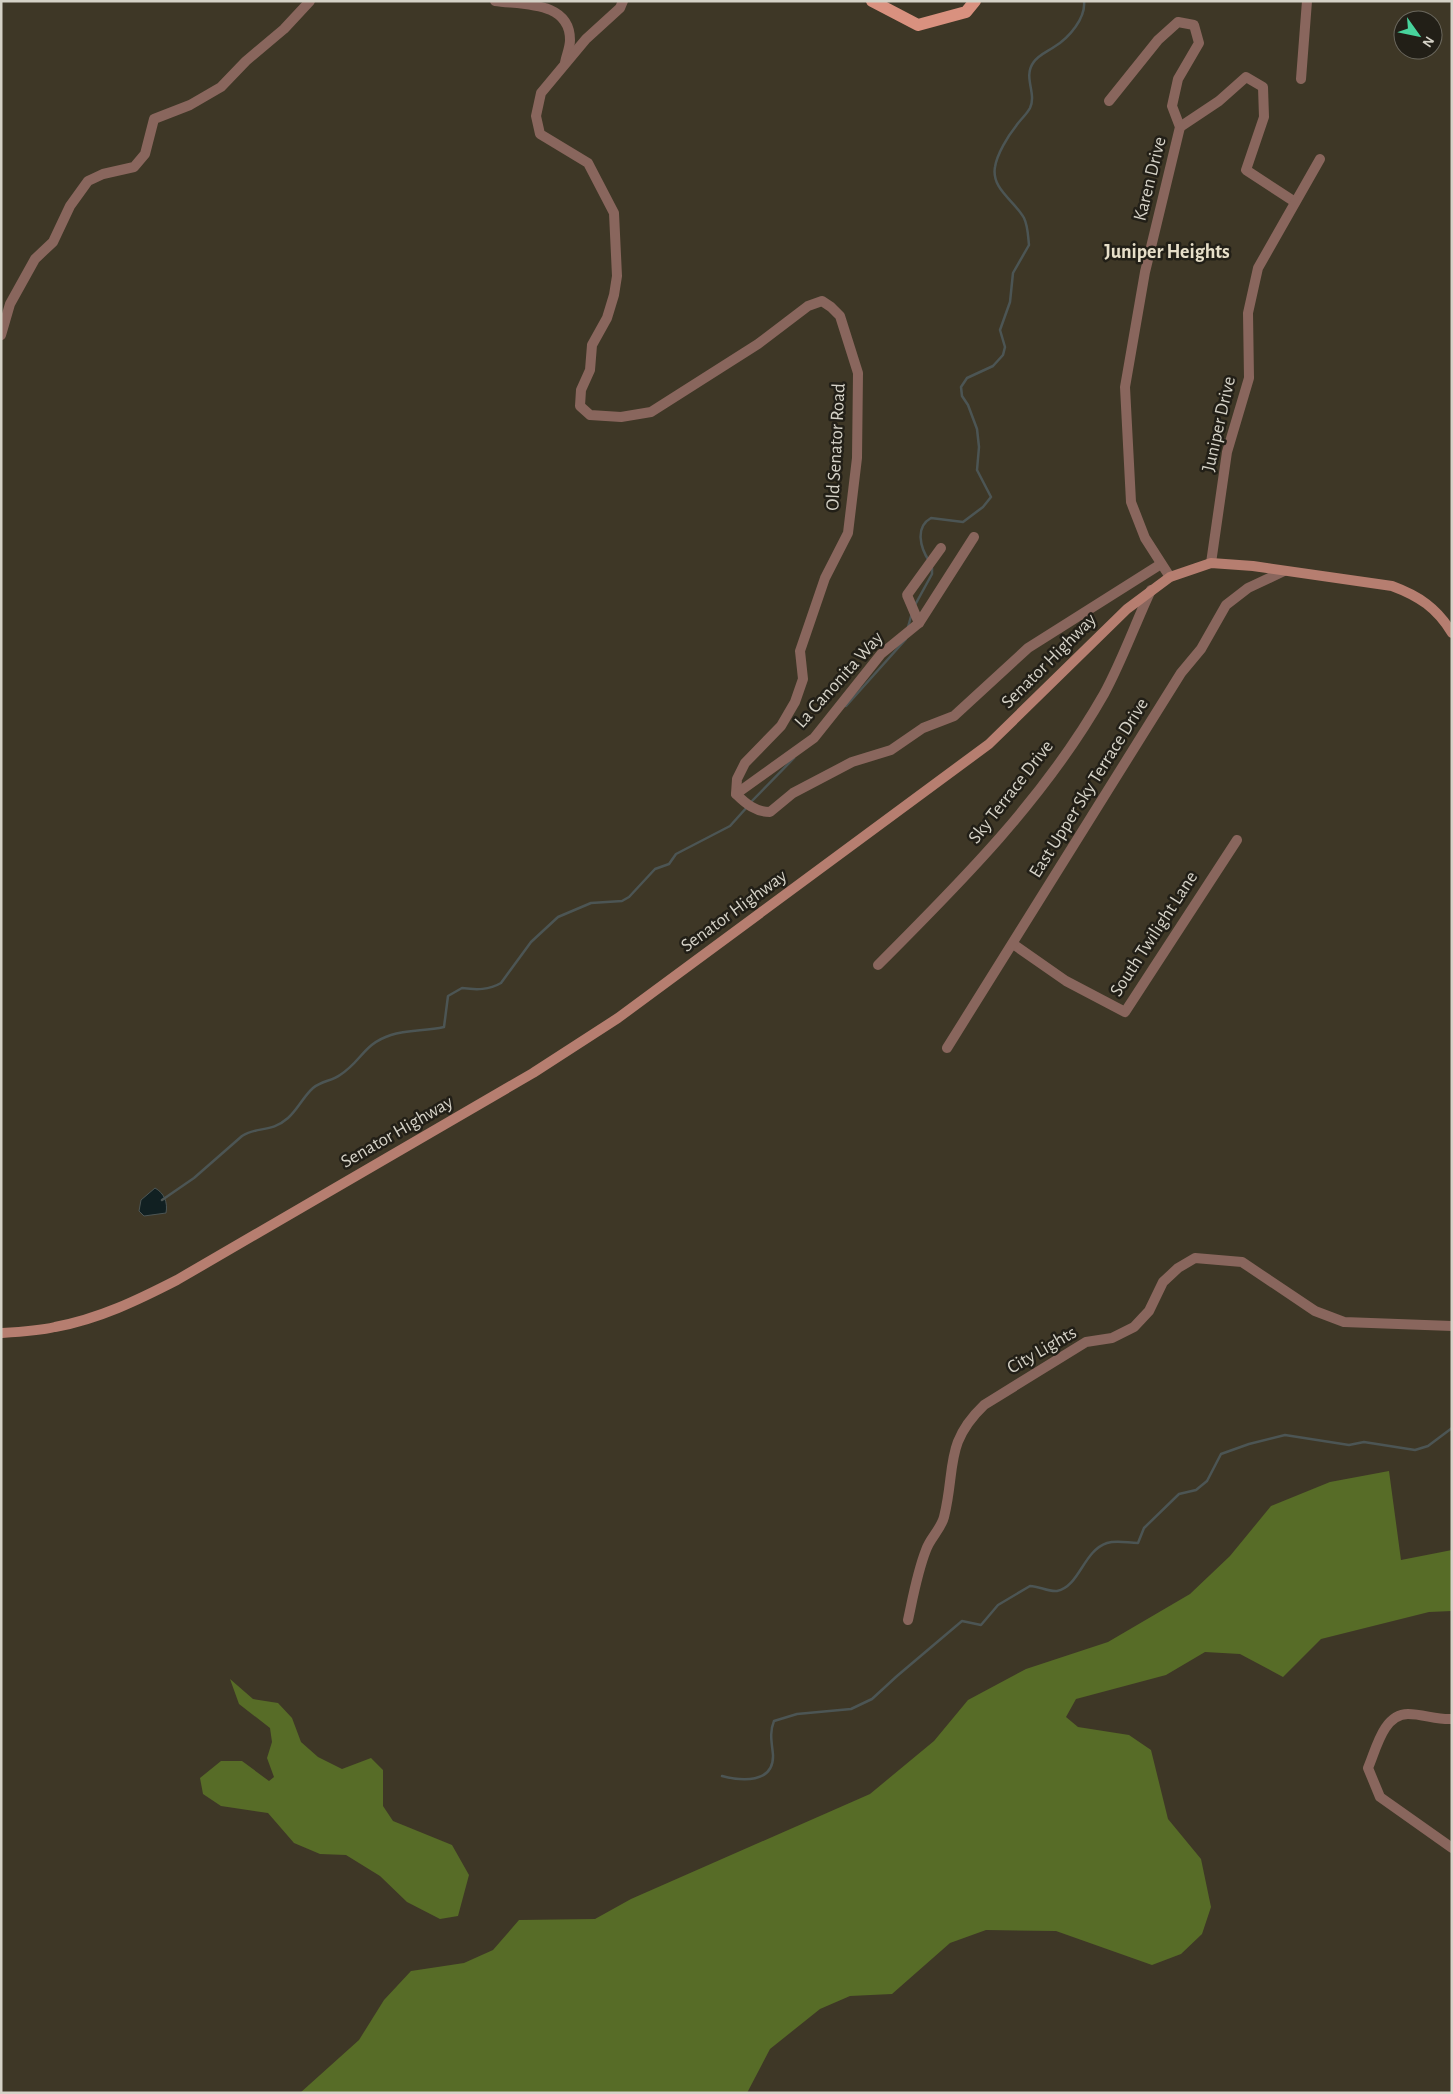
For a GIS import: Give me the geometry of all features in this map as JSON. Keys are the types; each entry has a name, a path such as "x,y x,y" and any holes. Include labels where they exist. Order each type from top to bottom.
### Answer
{"main road":[{"path":"872,1 918,25 966,12 975,1"}],"street":[{"path":"1,335 10,304 30,267 35,259 53,242 70,206 88,181 103,174 134,167 145,154 154,119 190,105 221,87 246,61 284,29 310,1"},
{"path":"495,1 550,8 565,20 570,40 564,67"},
{"name":"Old Senator Road","path":"624,1 620,8 586,39 541,93 536,116 540,134 588,163 614,213 617,276 614,295 607,318 592,345 590,370 581,390 580,406 590,415 598,416 621,417 651,412 758,344 808,306 822,301 831,306 840,316 858,373 857,458 848,532 825,578 800,651 803,679 795,702 781,726 745,763 736,779 736,794"},
{"path":"1301,79 1307,1"},
{"name":"Karen Drive","path":"1110,100 1158,40 1178,22 1194,25 1199,43 1178,79 1172,106 1180,127 1145,272 1125,387 1131,502 1145,538 1170,577"},
{"path":"1180,127 1220,101 1246,77 1263,87 1264,116 1246,170 1296,202"},
{"name":"Juniper Drive","path":"1211,564 1227,452 1249,378 1248,313 1258,268 1320,159"},
{"name":"La Canonita Way","path":"736,794 814,738 881,654 919,623 974,538"},
{"path":"919,623 907,596 941,548"},
{"path":"736,794 748,805 763,812 770,812 793,793 852,762 891,750 923,728 954,716 1028,648 1161,564"},
{"name":"Senator Highway","path":"1,1334 55,1328 99,1316 133,1302 177,1280 540,1068 626,1012 989,744 1127,608 1170,577 1211,564 1253,566 1392,586 1411,593 1430,604 1452,633"},
{"name":"East Upper Sky Terrace Drive","path":"947,1048 1180,672 1201,648 1226,605 1248,588 1284,571"},
{"name":"Sky Terrace Drive","path":"878,965 965,878 1044,786 1104,693 1151,589"},
{"name":"South Twilight Lane","path":"1013,944 1066,981 1125,1012 1237,840"},
{"name":"City Lights","path":"908,1620 919,1570 927,1547 944,1519 958,1436 970,1418 984,1405 1086,1342 1112,1338 1134,1327 1149,1311 1163,1282 1178,1268 1195,1258 1242,1262 1315,1311 1344,1322 1452,1326"},
{"path":"1452,1718 1406,1714 1394,1719 1383,1731 1368,1768 1380,1797 1452,1848"}],"green space":[{"path":"1389,1471 1401,1560 1452,1550 1452,1611 1429,1612 1321,1639 1283,1677 1240,1654 1205,1652 1166,1675 1076,1699 1066,1717 1078,1727 1129,1735 1151,1750 1168,1819 1201,1859 1211,1907 1202,1934 1181,1954 1152,1965 1056,1931 986,1930 950,1943 892,1994 850,1996 820,2009 770,2049 747,2093 300,2093 359,2040 384,2000 411,1971 464,1963 493,1950 519,1920 595,1919 631,1899 870,1794 934,1741 968,1700 1026,1669 1108,1642 1190,1594 1230,1556 1271,1506 1330,1482"},
{"path":"230,1679 253,1699 278,1703 292,1718 301,1742 318,1757 342,1769 371,1758 383,1770 383,1806 393,1821 452,1845 469,1875 458,1916 440,1919 407,1902 380,1876 346,1855 320,1854 294,1843 268,1813 221,1806 203,1794 200,1778 221,1761 242,1761 269,1781 274,1777 267,1758 272,1742 270,1728 239,1704"}],"shaded area":[{"path":"155,1188 165,1198 166,1213 144,1216 139,1211 141,1200"}],"waterway":[{"path":"929,561 921,544 921,532 926,522 931,518 963,522 983,507 991,497 977,470 979,447 977,429 968,405 962,396 961,387 967,378 993,366 1003,355 1005,347 1000,330 1010,302 1013,273 1029,245 1024,218 1000,188 995,175 995,167 1006,140 1030,108 1032,97 1029,74 1033,63 1071,33 1082,14 1084,1"},
{"path":"915,605 932,574 932,568"},
{"path":"908,627 912,613"},
{"path":"846,706 906,639"},
{"path":"751,802 794,758"},
{"path":"162,1200 194,1178 242,1136 282,1123 292,1114 313,1088 337,1077 347,1070 374,1043 397,1033 444,1027 448,996 462,988 483,989 501,983 531,942 558,917 591,903 622,901 629,897 655,869 669,864 676,854 730,826 748,806"},
{"path":"722,1776 747,1779 762,1776 768,1771 772,1764 771,1734 774,1721 797,1714 851,1709 872,1699 962,1621 981,1625 998,1605 1030,1586 1054,1591 1065,1588 1077,1576 1092,1553 1107,1543 1138,1543 1144,1528 1179,1494 1196,1490 1207,1481 1221,1454 1249,1444 1285,1435 1349,1445 1364,1442 1415,1450 1428,1446 1452,1428"}],"district":[{"name":"Juniper Heights","path":"1167,252"}]}
